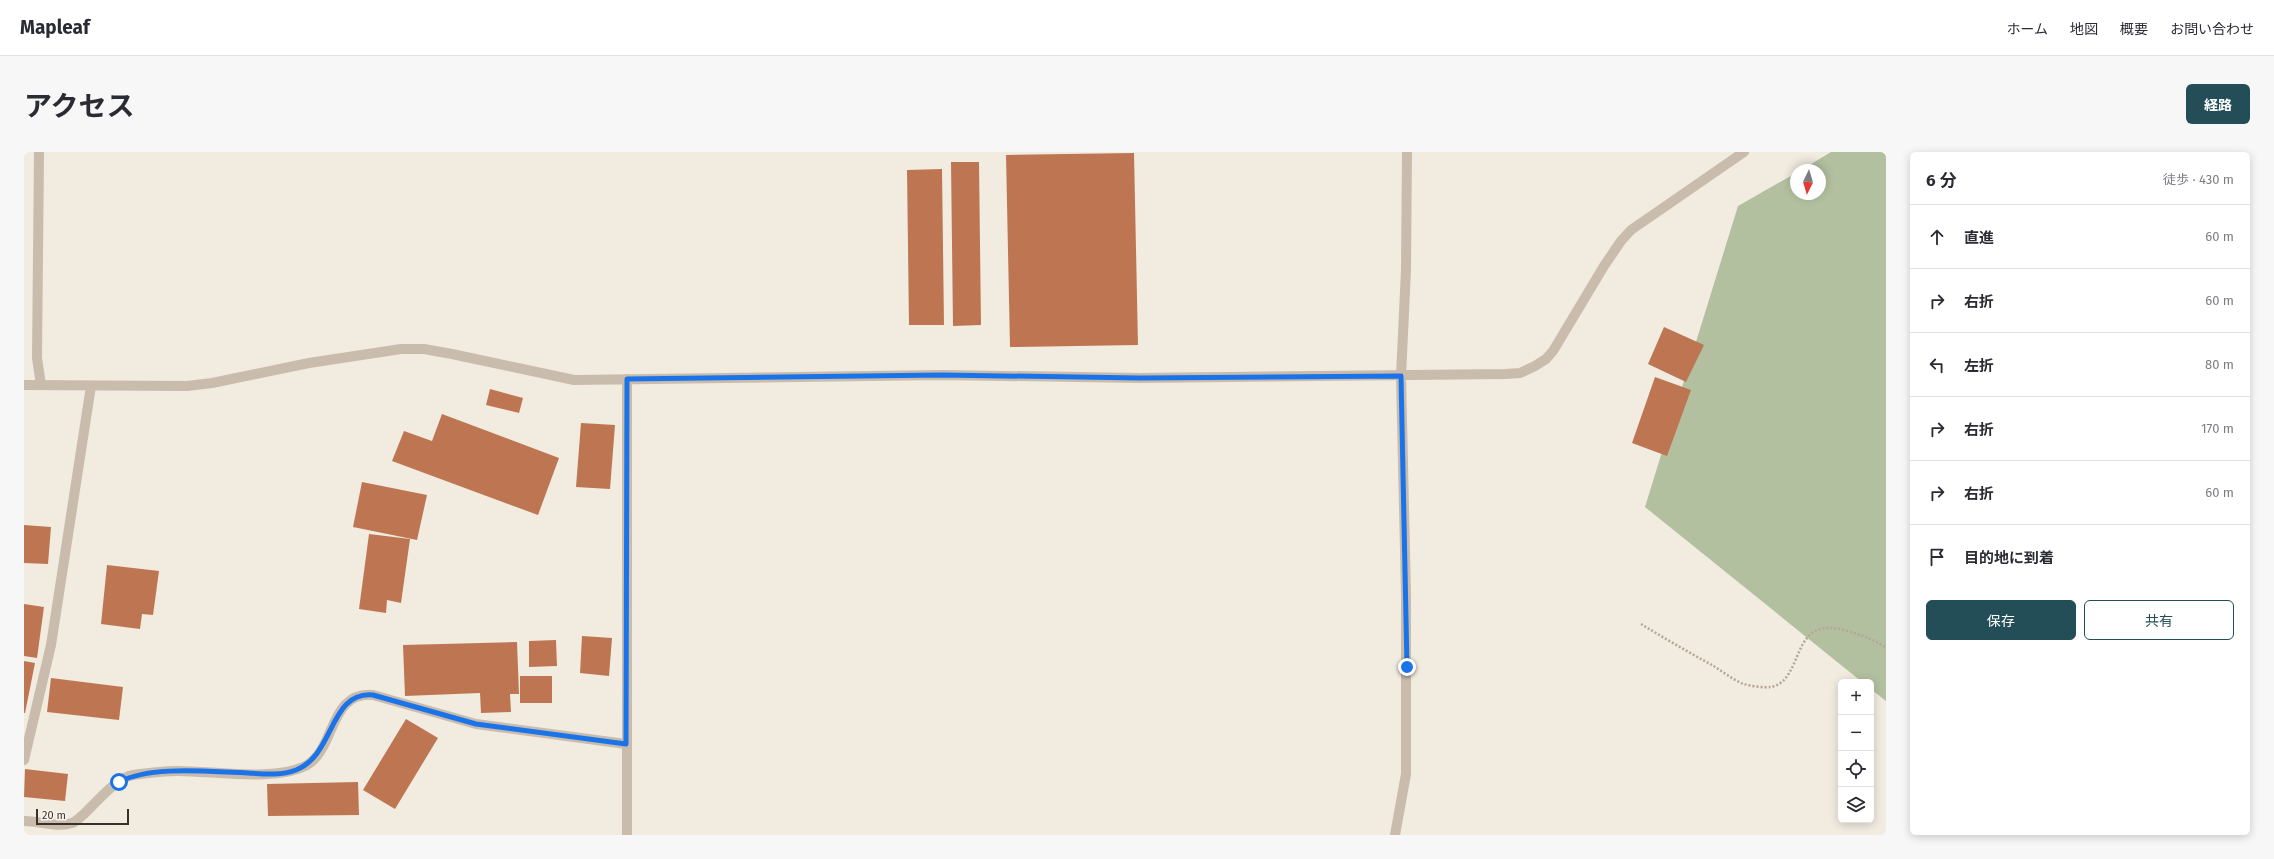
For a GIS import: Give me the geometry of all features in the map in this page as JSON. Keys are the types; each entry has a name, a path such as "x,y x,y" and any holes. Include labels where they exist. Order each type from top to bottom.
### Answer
{"street":[{"path":"39,152 37,358 41,385"},
{"path":"1395,835 1406,774 1406,619 1401,376 1406,270 1407,152"},
{"path":"24,385 187,386 206,384 309,363 401,349 424,349 452,354 574,380 942,375 1140,378 1401,376 1505,374 1520,372 1546,359 1626,235 1744,152"},
{"path":"627,379 627,835"},
{"path":"24,760 51,645 91,386"},
{"path":"24,821 58,825 74,823 119,782 131,776 176,771 276,774 295,770 308,764 312,760 320,751 338,713 353,697 363,694 373,695 476,724 626,744"}],"path":[{"path":"1640,624 1744,684 1770,687 1780,683 1790,671 1803,642 1810,634 1822,629 1836,627 1877,641 1886,648"}],"green space":[{"path":"1831,152 1886,152 1886,701 1874,691 1874,679 1858,679 1645,507 1738,206 1790,176 1790,200 1826,200 1826,164 1811,164"}],"building":[{"path":"1134,153 1138,345 1010,347 1006,155"},
{"path":"951,162 979,162 981,325 953,326"},
{"path":"942,169 944,325 909,325 907,170"},
{"path":"1664,327 1704,345 1686,382 1648,364"},
{"path":"1655,377 1691,390 1667,456 1632,443"},
{"path":"490,389 523,398 519,413 486,405"},
{"path":"442,414 559,458 538,515 392,461 404,431 432,441"},
{"path":"581,423 615,425 610,489 576,487"},
{"path":"362,482 427,495 417,540 353,527"},
{"path":"24,525 51,527 48,564 24,563"},
{"path":"369,534 410,539 401,603 387,600 386,613 359,609"},
{"path":"107,565 159,571 153,615 142,614 140,629 101,624"},
{"path":"24,604 44,607 37,658 24,656"},
{"path":"582,636 612,638 609,676 580,673"},
{"path":"556,640 557,666 529,667 529,641"},
{"path":"517,642 519,694 510,694 511,712 481,713 480,693 405,696 403,645"},
{"path":"24,661 35,663 25,713 24,713"},
{"path":"520,676 552,676 552,703 520,703"},
{"path":"51,678 123,687 119,720 47,712"},
{"path":"406,719 438,738 395,809 363,790"},
{"path":"25,769 68,774 65,801 24,797"},
{"path":"358,782 359,815 268,816 267,784"}],"route":[{"path":"119,782 131,776 176,771 276,774 295,770 308,764 320,751 338,713 353,697 363,694 373,695 476,724 519,731 626,744 627,379 942,375 1140,378 1401,376 1407,667"}]}
